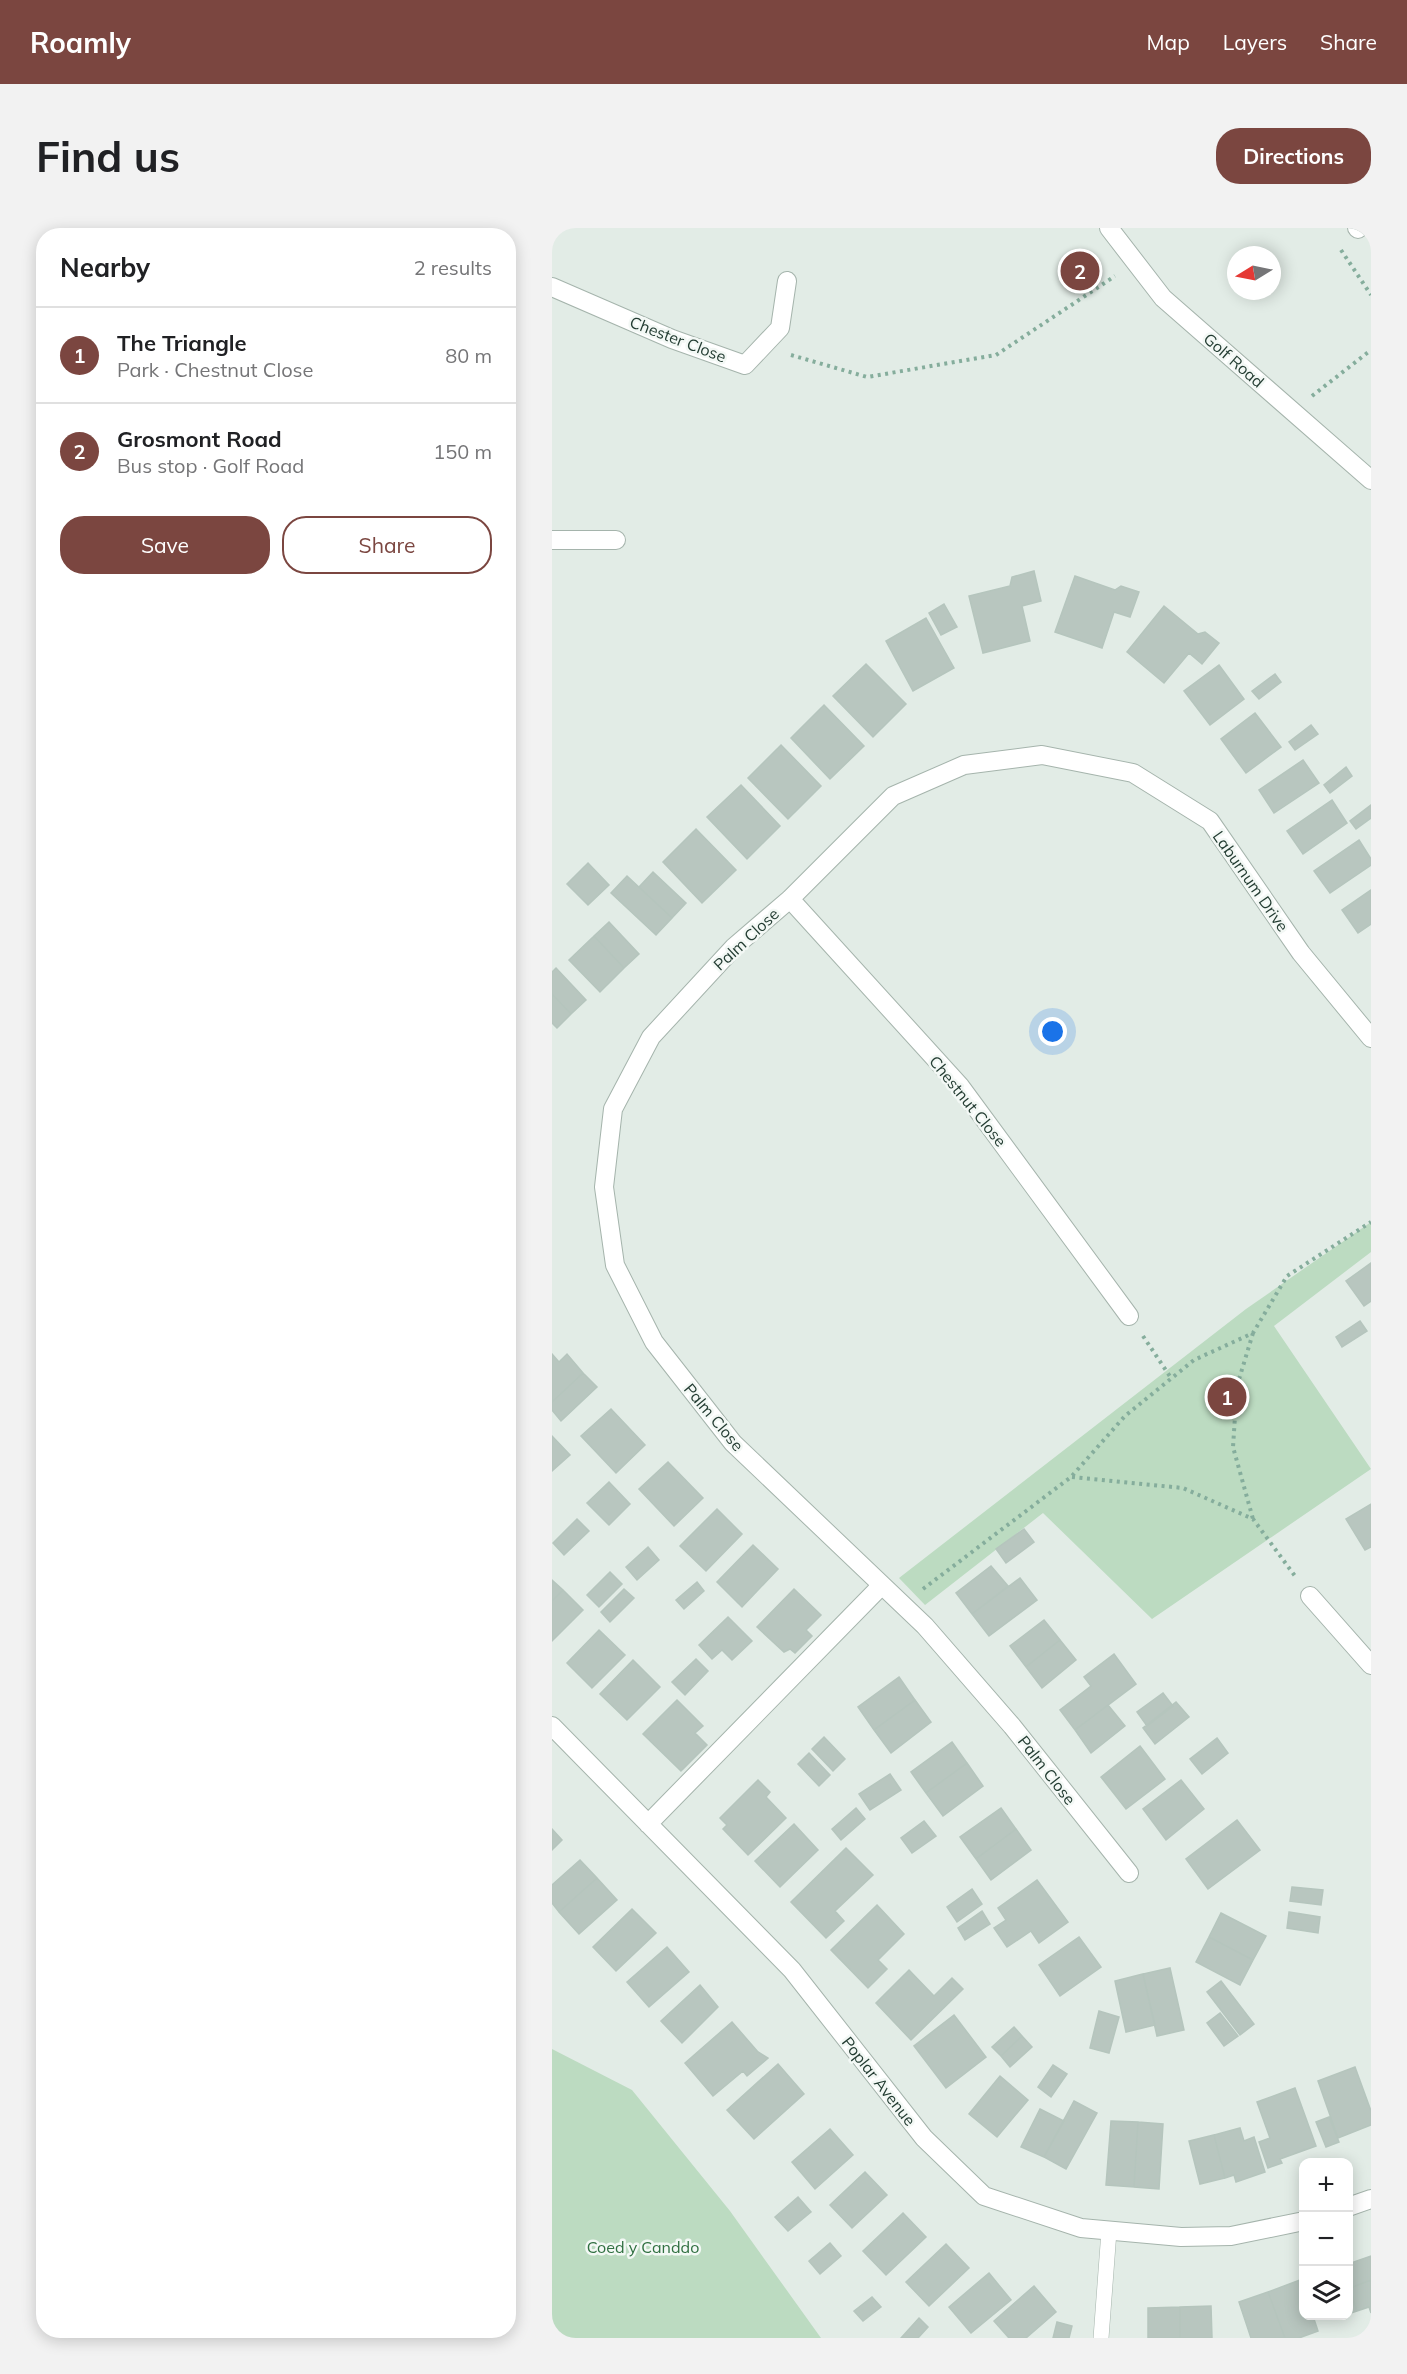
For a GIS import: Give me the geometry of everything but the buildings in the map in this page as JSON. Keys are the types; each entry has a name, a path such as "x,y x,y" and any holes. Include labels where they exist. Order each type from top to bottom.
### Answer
{"street":[{"name":"Golf Road","path":"1109,228 1164,298 1371,480"},
{"name":"Chester Close","path":"552,289 672,339 745,364 780,328 787,280"},
{"path":"552,540 616,540"},
{"name":"Laburnum Drive","path":"790,899 893,796 964,765 1042,754 1133,773 1210,821 1301,953 1371,1038"},
{"name":"Chestnut Close","path":"790,899 960,1086 1130,1316"},
{"name":"Palm Close","path":"790,899 734,947 651,1037 613,1109 604,1187 615,1265 654,1342 734,1443 926,1626 1012,1726 1129,1873"},
{"path":"648,1824 882,1585"},
{"path":"1310,1596 1371,1665"},
{"name":"Poplar Avenue","path":"552,1726 792,1970 924,2138 984,2196 1081,2228 1181,2237 1231,2236 1299,2222"},
{"path":"1353,2205 1371,2199"}],"lane":[{"path":"1101,2338 1109,2231"}],"path":[{"path":"1335,241 1371,295"},
{"path":"762,346 867,377 996,355 1136,263"},
{"path":"1317,392 1371,350"},
{"path":"1310,1596 1253,1519 1233,1447 1237,1386 1253,1333 1287,1276 1371,1222"},
{"path":"1130,1316 1171,1378"},
{"path":"903,1605 1071,1477 1125,1416 1194,1360 1253,1333"},
{"path":"1071,1477 1183,1488 1253,1519"}],"green space":[{"path":"1371,1222 1371,1252 1274,1326 1371,1469 1152,1619 1043,1513 925,1605 899,1578 1246,1309"},
{"name":"Coed y Canddo","path":"552,2049 632,2090 730,2211 821,2338 552,2338"}],"place":[{"name":"Grosmont Road","path":"1080,271"},
{"name":"The Triangle","path":"1227,1397"}]}
